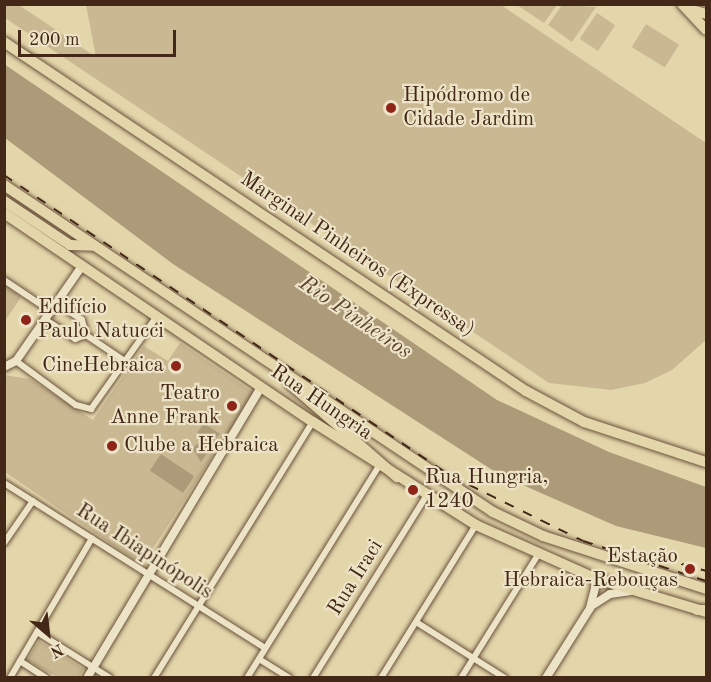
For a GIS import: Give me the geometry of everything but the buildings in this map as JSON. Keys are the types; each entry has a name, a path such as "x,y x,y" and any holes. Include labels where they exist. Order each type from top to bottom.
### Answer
{"highway":[{"path":"698,4 706,14"},
{"path":"684,6 706,14"},
{"path":"684,6 706,30"},
{"name":"Marginal Pinheiros (Expressa)","path":"4,42 526,391 584,422 706,462"},
{"path":"4,185 282,375 452,487 523,527 706,589"},
{"path":"4,201 70,245 95,246"},
{"name":"Rua Hungria","path":"4,213 379,466 476,525 538,555 597,579 703,611"},
{"path":"282,375 304,401 397,477"}],"street":[{"path":"4,367 16,361 82,266"},
{"path":"4,279 52,312"},
{"path":"57,303 82,320 86,335 126,362"},
{"path":"16,361 76,405 95,407 158,315"},
{"path":"46,320 75,339 86,335"},
{"path":"87,678 146,573 257,399 265,390"},
{"path":"154,678 313,422"},
{"path":"247,678 379,466"},
{"name":"Rua Ibiapinópolis","path":"4,483 265,648"},
{"name":"Rua Iraci","path":"313,678 426,495"},
{"path":"4,543 33,501"},
{"path":"381,678 476,525"},
{"path":"10,678 92,538"},
{"path":"461,678 538,555"},
{"path":"590,608 597,579"},
{"path":"546,678 590,608 604,596 635,591"},
{"path":"416,622 505,678"},
{"path":"38,632 110,678"},
{"path":"259,659 289,678"},
{"path":"20,661 46,678"}],"shaded area":[{"path":"4,5 19,5 96,57 86,5 501,5 706,143 706,340 672,370 645,383 611,390 549,383 5,18"},
{"path":"517,5 557,5 544,23"},
{"path":"562,5 596,7 572,42 548,25"},
{"path":"597,13 615,25 598,51 580,39"},
{"path":"646,24 679,45 665,68 632,47"},
{"path":"5,285 21,297 5,321"},
{"name":"Clube a Hebraica","path":"180,343 254,393 142,565 5,472 4,375 30,379 93,420 144,346 168,361"},
{"path":"39,641 84,669 79,677 57,677 27,660"}],"water":[{"name":"Rio Pinheiros","path":"4,64 497,400 609,452 706,487 706,548 616,526 500,475 173,264 5,138"},
{"path":"204,423 220,434 204,449 208,452 201,462 192,448 204,439 197,433"},
{"path":"161,454 194,476 183,493 150,471"}],"railway":[{"path":"4,175 451,476 583,541 706,581"},
{"path":"643,553 706,571"}],"place":[{"name":"Hipódromo de Cidade Jardim","path":"391,108"},
{"name":"Edifício Paulo Natucci","path":"26,320"},
{"name":"CineHebraica","path":"176,366"},
{"name":"Teatro Anne Frank","path":"232,406"},
{"name":"Clube a Hebraica","path":"112,446"},
{"name":"Rua Hungria, 1240","path":"413,490"},
{"name":"Estação Hebraica-Rebouças","path":"690,569"}]}
